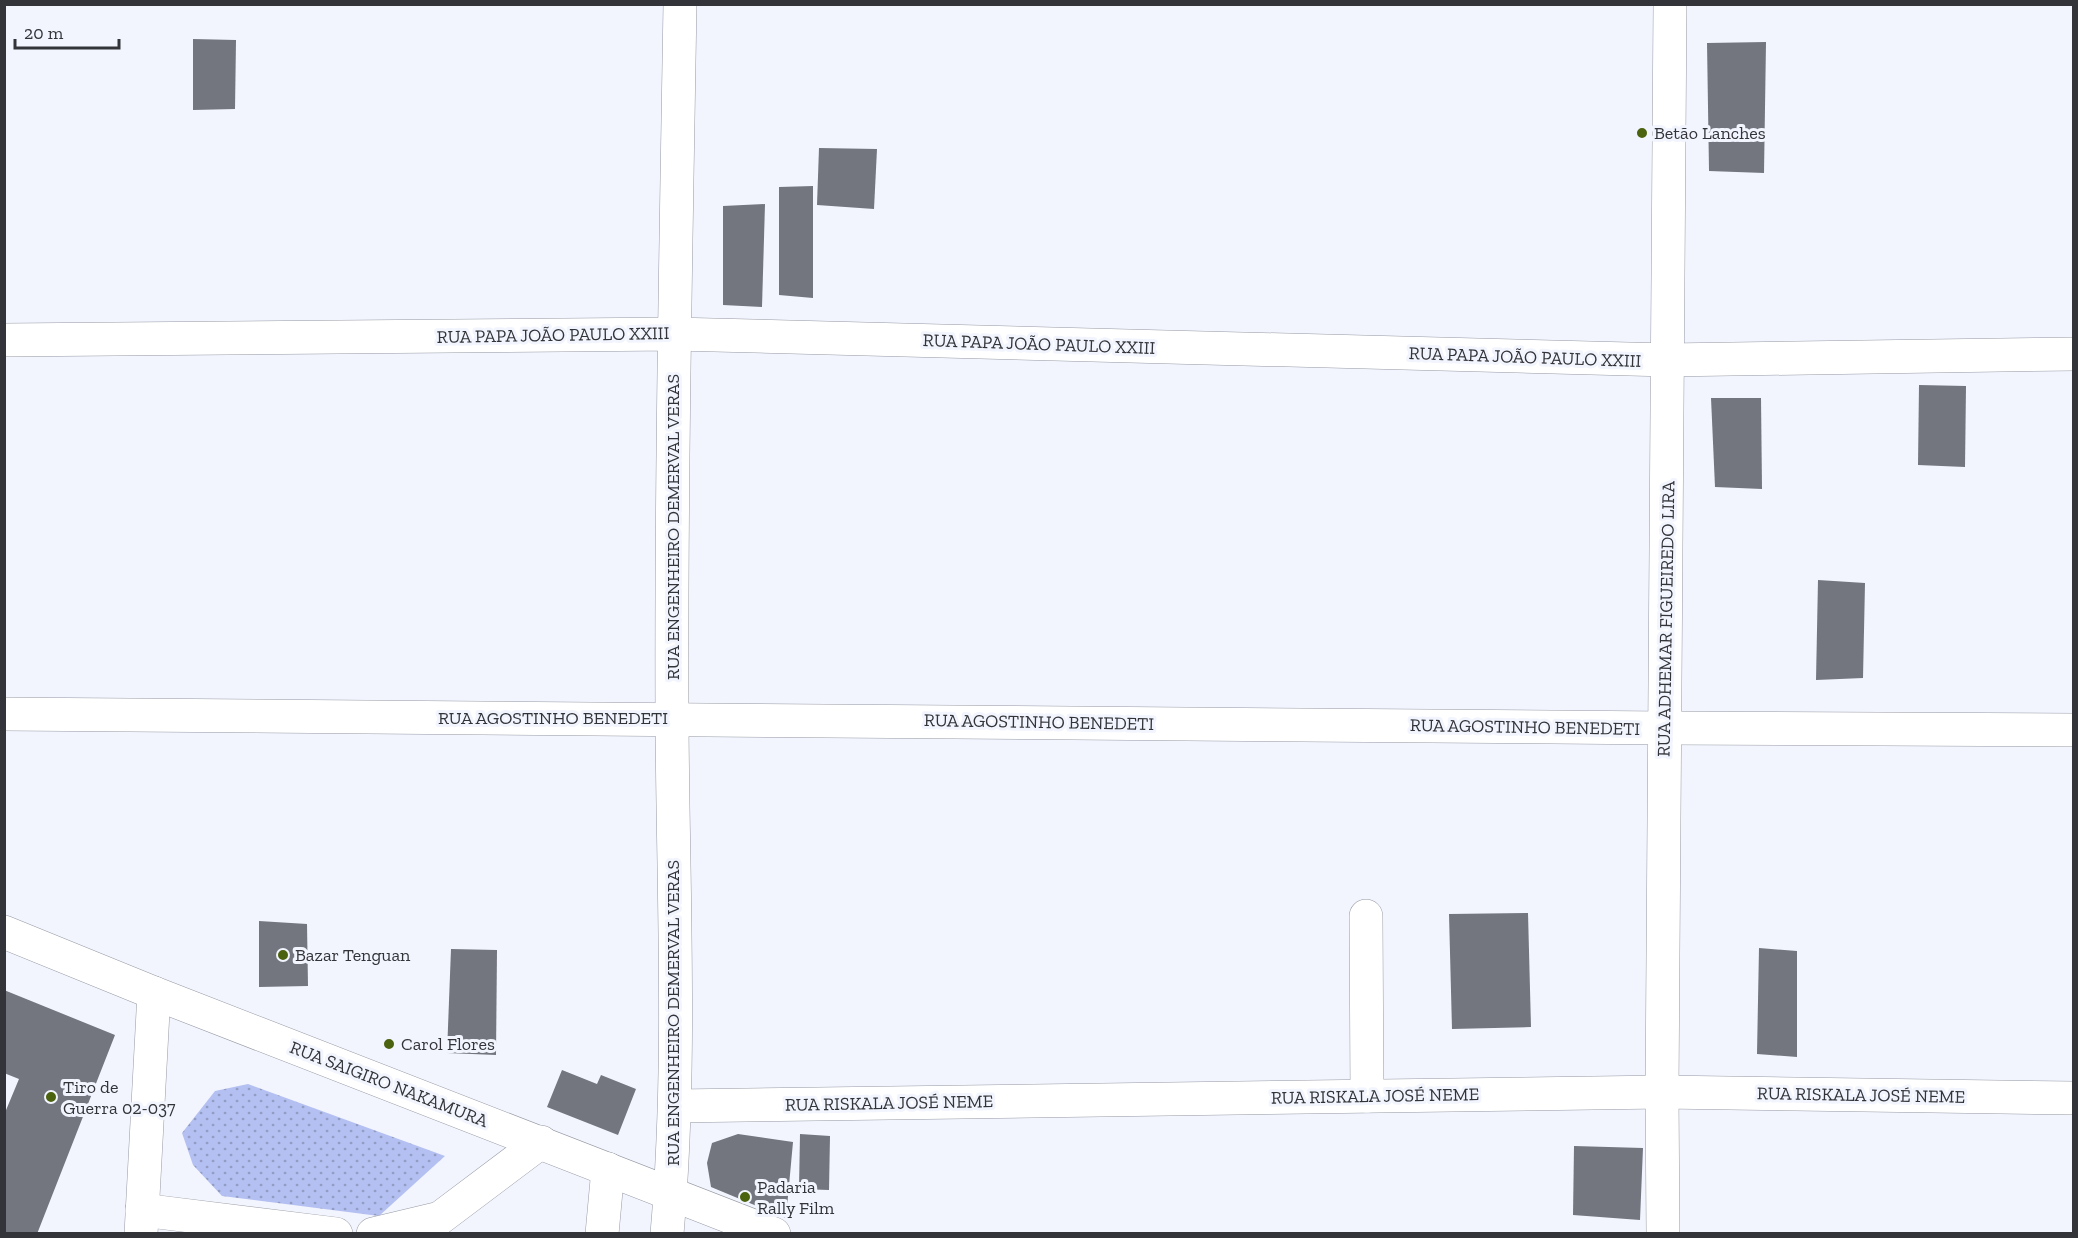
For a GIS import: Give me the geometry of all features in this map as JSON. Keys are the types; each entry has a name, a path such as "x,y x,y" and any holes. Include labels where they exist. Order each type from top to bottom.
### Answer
{"street":[{"name":"RUA ENGENHEIRO DEMERVAL VERAS","path":"667,1233 676,1106 672,719 674,334 680,4"},
{"name":"RUA ADHEMAR FIGUEIREDO LIRA","path":"1663,1233 1662,1092 1670,4"},
{"name":"RUA PAPA JOÃO PAULO XXIII","path":"4,340 674,334 1668,360 2073,354"},
{"name":"RUA AGOSTINHO BENEDETI","path":"4,714 2073,730"},
{"path":"1366,916 1367,1096"},
{"name":"RUA SAIGIRO NAKAMURA","path":"4,932 154,993 774,1233"},
{"path":"154,993 142,1222 336,1233"},
{"name":"RUA RISKALA JOSÉ NEME","path":"676,1106 1662,1092 2073,1098"},
{"path":"373,1233 440,1218 541,1142"},
{"path":"602,1233 608,1169"}],"shaded area":[{"path":"248,1084 445,1156 379,1216 222,1196 193,1165 182,1133 215,1091"}],"building":[{"path":"193,39 236,40 235,109 193,110"},
{"path":"1766,42 1764,173 1709,171 1707,43"},
{"path":"819,148 877,149 874,209 817,205"},
{"path":"813,186 813,298 779,295 779,187"},
{"path":"765,204 762,307 723,305 723,206"},
{"path":"1919,385 1966,386 1965,467 1918,465"},
{"path":"1711,398 1761,398 1762,489 1715,487"},
{"path":"1818,580 1865,583 1863,678 1816,680"},
{"path":"1528,913 1531,1027 1452,1029 1449,914"},
{"name":"Bazar Tenguan","path":"259,921 307,924 308,986 259,987"},
{"path":"1759,948 1797,951 1797,1057 1757,1054"},
{"path":"451,949 497,950 496,1055 447,1053"},
{"name":"Tiro de Guerra 02-037","path":"4,990 115,1035 37,1234 4,1234 4,1115 19,1079 4,1073"},
{"path":"562,1070 597,1084 601,1075 636,1089 618,1135 547,1107"},
{"path":"738,1134 793,1142 786,1218 711,1187 707,1163 712,1143"},
{"path":"800,1134 830,1136 829,1190 799,1189"},
{"path":"1574,1146 1643,1148 1640,1220 1573,1215"}],"place":[{"name":"Betão Lanches","path":"1642,133"},
{"name":"Bazar Tenguan","path":"283,955"},
{"name":"Carol Flores","path":"389,1044"},
{"name":"Tiro de Guerra 02-037","path":"51,1097"},
{"name":"Padaria Rally Film","path":"745,1197"}]}
